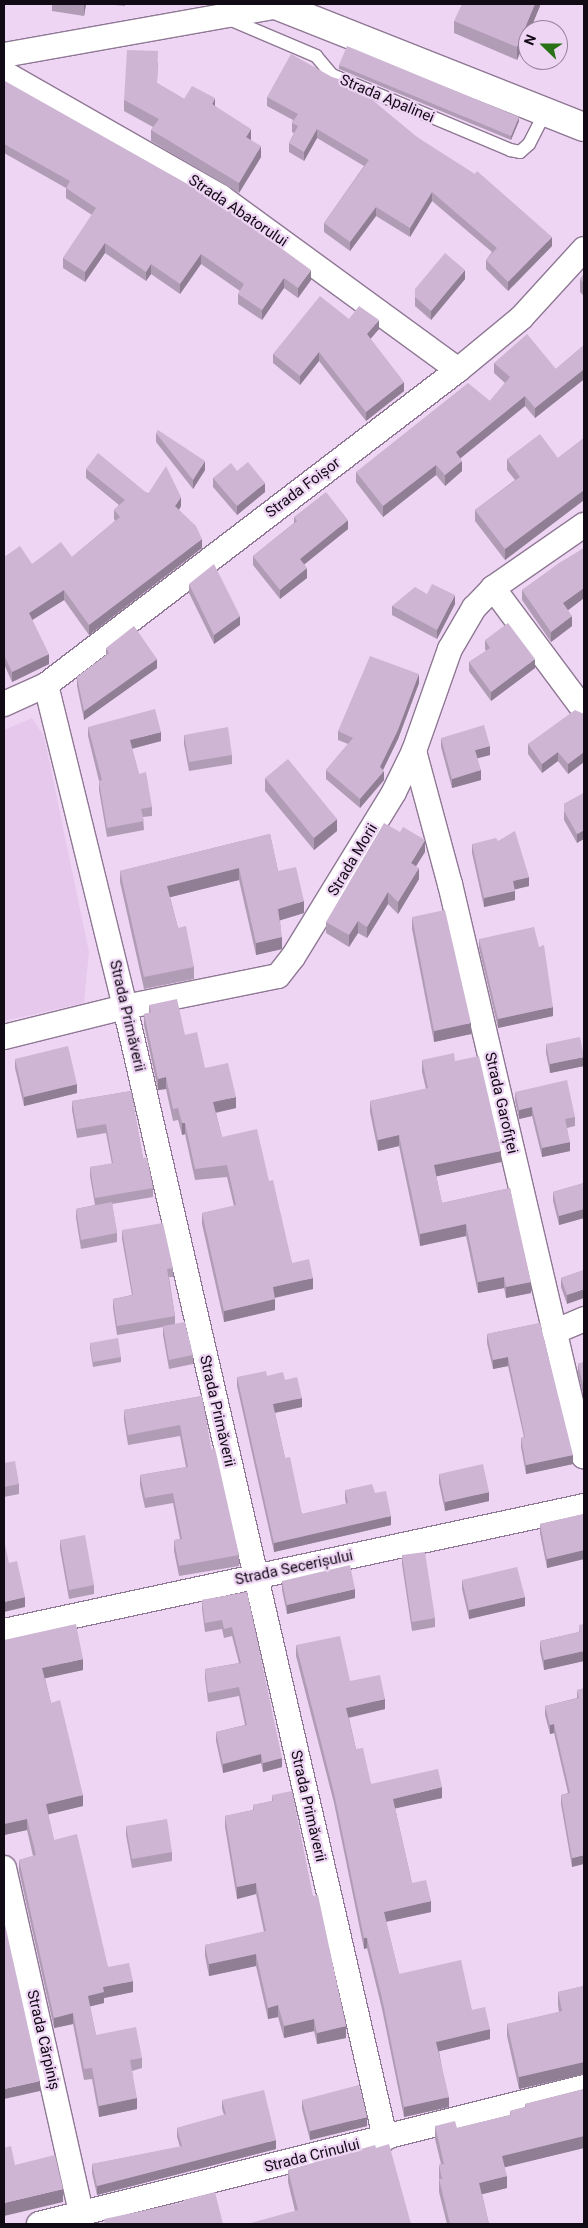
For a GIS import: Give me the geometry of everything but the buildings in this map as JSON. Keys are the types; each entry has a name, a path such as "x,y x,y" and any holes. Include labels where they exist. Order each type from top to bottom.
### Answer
{"street":[{"path":"4,55 276,5 584,127"},
{"name":"Strada Abatorului","path":"4,73 222,197 458,370"},
{"name":"Strada Foișor","path":"4,704 46,685 458,370 521,318 584,249"},
{"name":"Strada Morii","path":"4,1037 125,1007 278,976 293,958 389,800 414,751 450,649 474,608 493,588 584,525"},
{"path":"493,588 584,710"},
{"name":"Strada Primăverii","path":"46,685 125,1007 254,1577 385,2138"},
{"name":"Strada Garofiței","path":"414,751 450,884 584,1457"},
{"path":"554,1332 584,1319"},
{"name":"Strada Secerișului","path":"4,1631 584,1506"},
{"name":"Strada Cărpiniș","path":"4,1868 82,2213"},
{"name":"Strada Crinului","path":"39,2224 584,2087"}],"lane":[{"name":"Strada Apalinei","path":"217,15 316,56 332,75 510,150 520,152 529,144 545,112"}],"shaded area":[{"path":"32,718 44,736 89,952 84,1003 4,1021 4,730"}]}
